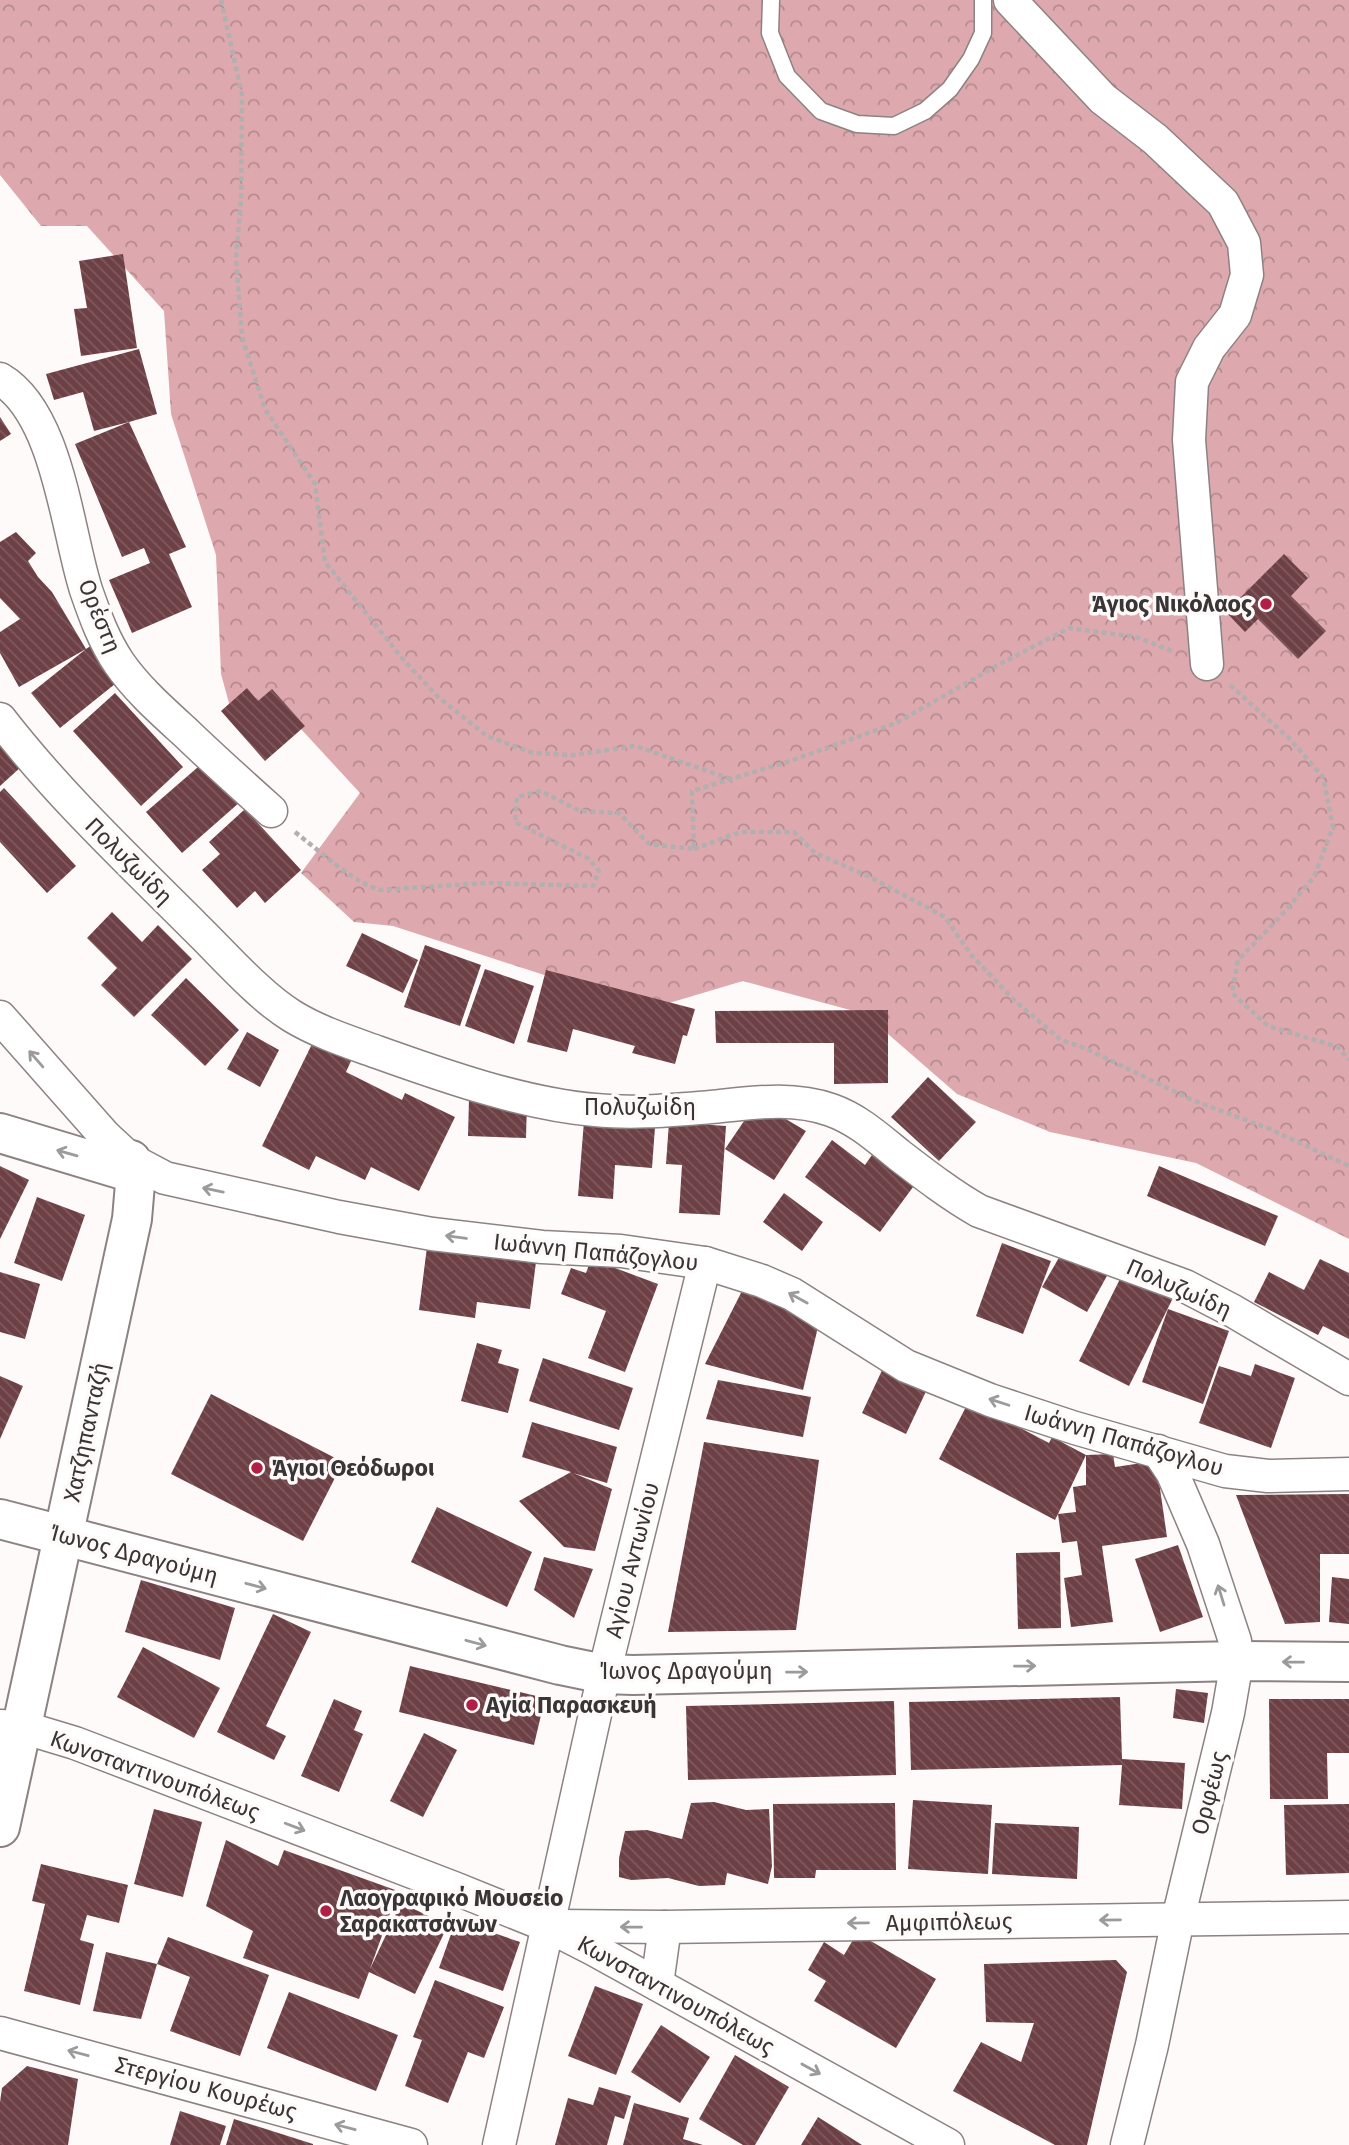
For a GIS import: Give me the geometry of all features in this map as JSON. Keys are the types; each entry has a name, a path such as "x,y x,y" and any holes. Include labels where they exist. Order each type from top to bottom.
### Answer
{"street":[{"path":"1010,0 1102,99 1155,139 1223,203 1244,243 1247,275 1235,315 1209,348 1192,382 1189,440 1207,664"},
{"name":"Ορέστη","path":"0,379 20,395 45,439 68,515 86,589 104,636 120,664 154,704 271,811"},
{"name":"Πολυζωίδη","path":"0,719 84,817 271,1000 314,1028 393,1058 482,1087 582,1108 632,1112 775,1101 817,1105 852,1119 949,1193 979,1211 1185,1286 1349,1379"},
{"name":"Ιωάννη Παπάζογλου","path":"0,1017 132,1166 181,1183 406,1229 542,1247 621,1251 705,1263 762,1281 792,1294 877,1350 938,1381 1075,1428 1208,1467 1251,1475 1349,1474"},
{"path":"0,1133 132,1166"},
{"name":"Χατζηπανταζή","path":"0,1827 11,1726 64,1536 132,1219 135,1184 132,1166"},
{"name":"Αγίου Αντωνίου","path":"499,2145 604,1674 705,1263"},
{"name":"Ορφέως","path":"1127,2145 1228,1713 1237,1661 1235,1642 1203,1544 1172,1472 1158,1451"},
{"name":"Ίωνος Δραγούμη","path":"0,1519 604,1674 1237,1661 1349,1662"},
{"name":"Κωνσταντινουπόλεως","path":"11,1726 100,1752 548,1926 948,2145"},
{"name":"Αμφιπόλεως","path":"548,1926 665,1927 1349,1917"},
{"path":"657,1984 665,1927"},
{"name":"Στεργίου Κουρέως","path":"0,2033 411,2145"}],"lane":[{"path":"771,0 770,33 787,75 821,110 857,124 894,126 925,111 950,89 971,59 983,33 983,0"}],"path":[{"path":"221,0 242,94 241,200 236,258 242,337 265,409 315,484 325,562 438,697 487,736 533,752 573,755 635,746 732,779"},
{"path":"695,849 692,791 793,760 896,723 1069,628 1136,637 1207,664 1290,739 1323,777 1334,827 1314,877 1238,960 1232,993 1268,1026 1338,1048 1349,1060"},
{"path":"271,811 306,843 340,868 379,890 486,883 593,886 599,871 589,859 515,822 517,797 541,791 580,811 619,813 649,844 695,849 740,832 793,832 815,853 868,876 945,917 972,956 1013,1000 1061,1040 1087,1049 1190,1098 1270,1129 1349,1166"}],"green space":[{"path":"0,0 1349,0 1349,1239 1196,1163 1050,1132 957,1094 865,1014 743,981 649,1009 393,926 354,922 301,873 360,793 277,703 235,725 221,674 216,555 171,414 164,311 87,226 41,226 0,175"}],"building":[{"path":"123,254 137,348 81,356 74,309 87,308 79,261"},
{"path":"139,349 157,414 94,431 83,392 54,400 46,374"},
{"path":"0,417 11,434 0,441"},
{"path":"129,422 186,547 169,554 192,607 132,633 109,580 150,563 144,548 122,557 75,444"},
{"path":"16,532 36,553 28,561 52,592 86,649 19,687 0,653 0,632 20,619 0,598 0,542"},
{"name":"Άγιος Νικόλαος","path":"1284,554 1308,578 1291,596 1326,631 1298,659 1258,619 1245,632 1226,612"},
{"path":"92,645 120,680 60,728 31,693"},
{"path":"247,688 258,701 272,689 305,726 265,761 221,711"},
{"path":"115,693 183,767 141,806 73,731"},
{"path":"0,742 22,766 0,786"},
{"path":"205,761 240,802 182,853 146,812"},
{"path":"4,788 76,866 47,893 0,842 0,792"},
{"path":"245,809 301,870 265,903 255,891 237,908 202,870 220,854 209,842"},
{"path":"112,912 142,942 158,925 192,959 134,1017 101,985 117,968 87,938"},
{"path":"362,933 418,960 403,993 346,966"},
{"path":"425,945 481,965 460,1026 404,1007"},
{"path":"485,969 534,986 514,1044 465,1026"},
{"path":"546,970 695,1009 687,1036 683,1035 675,1064 632,1053 635,1046 573,1029 567,1052 527,1042"},
{"path":"186,978 239,1030 205,1066 151,1015"},
{"path":"888,1010 888,1083 834,1084 834,1043 716,1043 715,1011"},
{"path":"247,1032 279,1050 260,1087 227,1069"},
{"path":"313,1042 351,1061 346,1072 402,1100 405,1093 455,1117 419,1191 371,1167 365,1180 316,1156 309,1170 262,1146"},
{"path":"928,1077 976,1122 939,1161 891,1117"},
{"path":"469,1099 527,1101 526,1138 468,1136"},
{"path":"757,1102 806,1131 774,1180 725,1149"},
{"path":"584,1121 655,1127 652,1168 615,1165 613,1199 578,1196"},
{"path":"669,1122 726,1126 720,1215 679,1213 682,1165 666,1164"},
{"path":"832,1140 865,1165 874,1152 916,1183 880,1232 805,1177"},
{"path":"0,1166 29,1180 0,1239"},
{"path":"1159,1166 1278,1216 1265,1246 1147,1196"},
{"path":"784,1193 823,1222 802,1251 763,1222"},
{"path":"37,1197 85,1215 62,1281 14,1263"},
{"path":"1002,1243 1051,1261 1023,1334 976,1316"},
{"path":"427,1247 536,1262 530,1309 477,1302 475,1318 419,1310"},
{"path":"1064,1249 1108,1274 1087,1312 1042,1287"},
{"path":"591,1259 658,1284 625,1372 588,1358 606,1311 561,1294 571,1268 586,1273"},
{"path":"1320,1259 1349,1273 1349,1339 1323,1326 1318,1335 1254,1302 1269,1272 1304,1290"},
{"path":"0,1272 40,1284 25,1339 0,1332"},
{"path":"1122,1275 1172,1300 1129,1386 1079,1361"},
{"path":"743,1289 781,1301 818,1327 803,1390 705,1364"},
{"path":"1168,1309 1229,1331 1203,1404 1142,1382"},
{"path":"477,1343 502,1350 498,1363 519,1369 508,1413 461,1401"},
{"path":"543,1358 633,1388 619,1430 529,1401"},
{"path":"885,1364 929,1385 906,1434 862,1413"},
{"path":"1255,1364 1295,1378 1271,1448 1199,1423 1219,1366 1251,1376"},
{"path":"0,1376 23,1386 0,1439"},
{"path":"718,1380 811,1397 803,1437 706,1419"},
{"name":"Άγιοι Θεόδωροι","path":"211,1394 343,1462 303,1541 171,1474"},
{"path":"969,1401 1049,1443 1052,1437 1086,1455 1055,1520 939,1459"},
{"path":"532,1422 617,1447 607,1483 573,1473 612,1489 595,1551 564,1547 519,1501 571,1472 522,1457"},
{"path":"704,1442 819,1460 796,1630 668,1632"},
{"path":"1113,1454 1115,1467 1156,1461 1167,1537 1102,1546 1113,1622 1071,1627 1064,1578 1082,1575 1077,1541 1062,1543 1058,1514 1076,1512 1073,1487 1086,1485 1086,1455"},
{"path":"1349,1494 1349,1554 1320,1554 1320,1622 1285,1624 1236,1495"},
{"path":"437,1507 532,1552 507,1607 411,1562"},
{"path":"1178,1545 1203,1617 1160,1632 1135,1559"},
{"path":"1060,1552 1061,1628 1018,1629 1016,1553"},
{"path":"544,1557 593,1569 574,1618 534,1590"},
{"path":"1332,1577 1349,1579 1349,1624 1329,1622"},
{"path":"141,1580 235,1608 220,1660 125,1632"},
{"path":"273,1614 311,1632 266,1726 286,1736 274,1760 217,1732"},
{"path":"143,1647 220,1688 194,1738 117,1697"},
{"name":"Αγία Παρασκευή","path":"410,1666 545,1698 534,1745 399,1712"},
{"path":"1176,1689 1208,1693 1204,1723 1173,1718"},
{"path":"1120,1697 1122,1759 1185,1763 1182,1809 1119,1805 1122,1765 911,1770 909,1702"},
{"path":"334,1699 362,1711 354,1730 363,1734 339,1792 301,1776"},
{"path":"1269,1699 1349,1699 1349,1753 1327,1753 1328,1799 1270,1799"},
{"path":"894,1701 896,1775 688,1780 686,1706"},
{"path":"424,1733 457,1750 423,1817 390,1801"},
{"path":"913,1800 992,1805 988,1874 908,1869"},
{"path":"714,1802 746,1810 769,1809 772,1866 768,1884 727,1873 725,1885 699,1886 668,1878 631,1880 619,1877 619,1858 625,1831 647,1830 682,1839 691,1803"},
{"path":"895,1803 896,1870 816,1870 815,1878 774,1878 773,1804"},
{"path":"1349,1804 1349,1873 1286,1875 1284,1805"},
{"path":"154,1809 202,1822 183,1897 134,1884"},
{"path":"995,1823 1079,1827 1077,1879 992,1874"},
{"name":"Λαογραφικό Μουσείο Σαρακατσάνων","path":"226,1840 278,1866 284,1850 398,1891 370,1969 401,1903 448,1925 415,1994 369,1972 359,1999 243,1958 253,1931 206,1906"},
{"path":"41,1864 128,1885 119,1923 87,1915 80,1940 94,1944 80,2005 24,1991 45,1904 32,1901"},
{"path":"456,1920 520,1942 503,1991 439,1968"},
{"path":"857,1933 936,1979 896,2048 814,2001 826,1981 808,1970 824,1942 844,1955"},
{"path":"168,1937 269,1975 240,2056 170,2031 190,1977 157,1964"},
{"path":"106,1952 157,1964 141,2019 93,2011"},
{"path":"1116,1960 1127,1972 1087,2145 1055,2145 953,2091 981,2042 1021,2062 1034,2023 986,2022 984,1964"},
{"path":"435,1980 504,2007 484,2058 468,2052 448,2103 405,2086 422,2040 413,2037"},
{"path":"595,1986 643,2004 616,2075 568,2056"},
{"path":"289,1992 398,2035 376,2091 267,2048"},
{"path":"661,2025 710,2057 680,2103 631,2072"},
{"path":"735,2055 789,2087 755,2145 743,2145 699,2119"},
{"path":"27,2066 78,2079 68,2145 0,2145 2,2088"},
{"path":"599,2087 631,2096 624,2119 615,2116 607,2145 555,2145 568,2098 593,2105"},
{"path":"634,2103 689,2118 683,2139 703,2145 623,2145"},
{"path":"180,2111 226,2126 220,2145 170,2145"},
{"path":"818,2117 862,2145 801,2145"},
{"path":"234,2119 313,2144 313,2145 226,2145"}],"place":[{"name":"Άγιος Νικόλαος","path":"1266,604"},
{"name":"Άγιοι Θεόδωροι","path":"257,1468"},
{"name":"Αγία Παρασκευή","path":"472,1705"},
{"name":"Λαογραφικό Μουσείο Σαρακατσάνων","path":"326,1911"}]}
